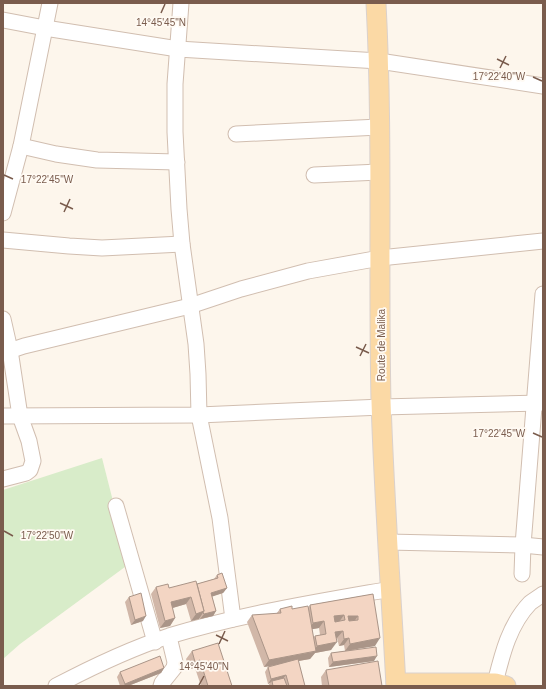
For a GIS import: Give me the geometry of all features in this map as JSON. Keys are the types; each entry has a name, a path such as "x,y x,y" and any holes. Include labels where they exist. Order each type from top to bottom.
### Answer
{"main road":[{"name":"Route de Malika","path":"376,3 379,61 382,407 396,684"},
{"path":"396,684 500,684"}],"street":[{"path":"3,213 21,146 50,3"},
{"path":"181,3 175,84 177,162 182,244 198,366 199,415 220,518 233,619"},
{"path":"3,20 178,49 379,61 543,86"},
{"path":"236,134 379,127"},
{"path":"21,146 56,154 97,160 177,162"},
{"path":"314,175 379,172"},
{"path":"3,240 102,248 182,244"},
{"path":"6,352 190,306 241,289 308,271 380,258 543,241"},
{"path":"522,574 523,545 539,403 543,294"},
{"path":"3,319 6,352 20,416 29,441 33,461 30,470 26,473 3,479"},
{"path":"3,416 199,415 382,407 539,403"},
{"path":"116,506 155,642"},
{"path":"388,542 523,545 543,547"},
{"path":"56,686 86,670 138,648 169,637 233,619 311,603 392,589"},
{"path":"500,684 507,640 520,616 531,603 543,594"},
{"path":"162,686 162,683 168,674 174,668 175,662 169,637"}],"green space":[{"path":"102,458 129,564 20,644 3,659 3,490"}],"building":[{"path":"222,573 227,588 211,593 216,611 204,614 197,584 218,578 217,575"},
{"path":"196,581 204,611 196,614 191,597 171,602 175,618 165,621 156,587 168,584 169,588"},
{"path":"141,593 146,616 135,620 129,597"},
{"path":"373,594 380,638 350,644 349,638 344,639 343,631 335,632 337,642 317,646 315,636 326,634 324,621 313,623 310,605","holes":["344,615 345,620 335,622 334,616","348,616 358,616 358,620 349,621"]},
{"path":"292,606 292,609 308,606 316,651 269,660 252,615 281,613 280,609"},
{"path":"218,643 232,686 208,686 200,660 195,662 192,651"},
{"path":"376,647 377,656 333,662 331,653"},
{"path":"160,656 164,668 125,684 120,672"},
{"path":"298,659 305,686 289,686 286,675 271,679 268,667"},
{"path":"378,661 382,686 329,686 326,670"},
{"path":"284,678 287,686 273,686 272,681"}]}
